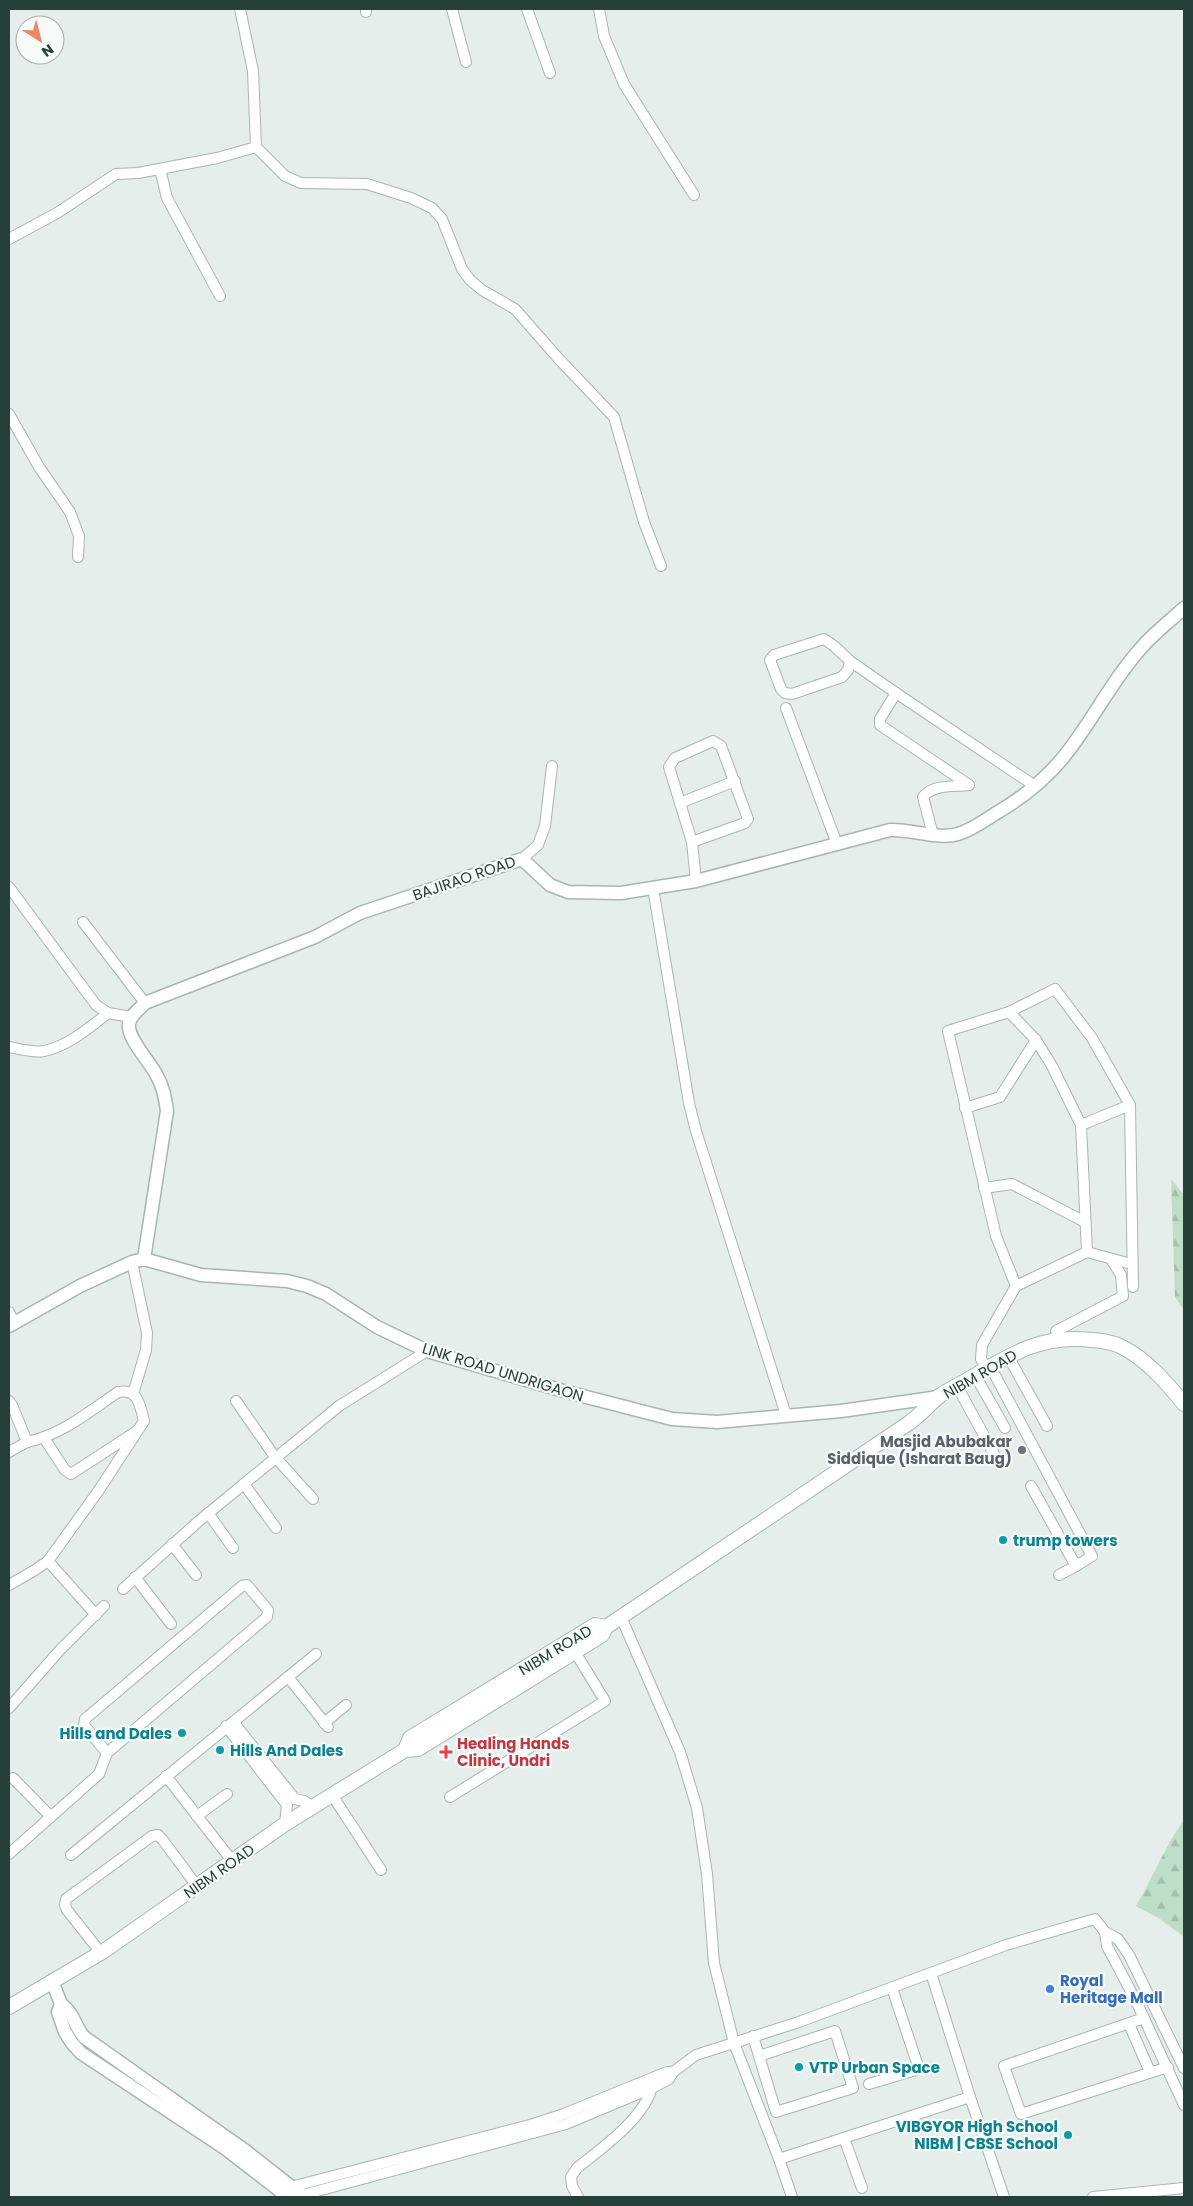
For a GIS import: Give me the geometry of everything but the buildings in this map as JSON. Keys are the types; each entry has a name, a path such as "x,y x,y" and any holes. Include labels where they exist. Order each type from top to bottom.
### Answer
{"main road":[{"name":"NIBM ROAD","path":"9,2007 101,1953 285,1824 405,1750 410,1738 595,1625 606,1627 909,1423 939,1397 1008,1356 1031,1345 1049,1340 1068,1338 1107,1342 1122,1347 1139,1359 1156,1373 1184,1404"},
{"path":"405,1750 418,1748 575,1652 602,1635 606,1627"}],"street":[{"path":"240,9 253,71 256,147 285,176 301,182 366,184 410,198 432,208 442,219 462,269 470,280 482,290 515,309 564,365 614,417 644,522 661,566"},
{"path":"452,9 466,62"},
{"path":"527,9 550,74"},
{"path":"599,9 604,36 624,84 694,196"},
{"path":"9,239 57,213 116,174 160,169 217,158 256,147"},
{"path":"160,169 167,198 220,296"},
{"path":"9,414 39,466 70,512 79,536 78,557"},
{"name":"BAJIRAO ROAD","path":"131,1017 146,1003 316,937 360,914 522,859 550,885 568,892 621,893 696,881 890,830 905,830 933,835 956,835 972,829 1035,786 1063,758 1142,647 1184,608"},
{"path":"850,661 848,670 842,677 792,694 786,693 781,689 770,660 774,655 824,640 896,693 1035,786"},
{"path":"896,693 880,719 880,725 969,785 932,788 923,797 933,835"},
{"path":"786,708 837,844"},
{"path":"692,842 747,821 748,816 721,746 713,741 672,760 669,767 692,842 696,881"},
{"path":"522,859 538,845 545,826 552,766"},
{"path":"680,803 735,781"},
{"path":"9,887 96,1005 108,1013 131,1017 129,1025 130,1034 157,1074 165,1092 167,1111 146,1246 138,1260 80,1286 11,1321"},
{"path":"653,888 689,1103 696,1131 786,1415"},
{"path":"84,922 146,1003"},
{"path":"1016,1286 996,1236 948,1031 1008,1012 1055,990 1092,1038 1130,1105 1131,1264 1133,1287"},
{"path":"1008,1012 1036,1040 1052,1066 1081,1125 1086,1252"},
{"path":"9,1047 42,1051 56,1047 83,1033 108,1013"},
{"path":"965,1108 1000,1097 1036,1040"},
{"path":"1081,1125 1130,1105"},
{"path":"984,1188 1012,1184 1085,1222"},
{"path":"1005,1428 984,1370 981,1359 982,1345 1016,1286 1086,1252 1131,1264"},
{"path":"1056,1331 1123,1296 1121,1275 1111,1259"},
{"path":"133,1394 146,1350 148,1333 138,1260"},
{"name":"LINK ROAD UNDRIGAON","path":"138,1260 201,1275 287,1281 307,1286 326,1294 377,1327 427,1351 567,1392 672,1419 717,1422 881,1406 939,1397"},
{"path":"123,1588 208,1513 339,1406 427,1351"},
{"path":"1008,1356 1047,1426"},
{"path":"984,1370 1092,1556 1059,1575"},
{"path":"958,1386 999,1463"},
{"path":"9,1452 27,1442 44,1438 73,1423 118,1392 126,1390 133,1394 139,1402 144,1421 140,1430 48,1561 9,1584"},
{"path":"9,1401 27,1442"},
{"path":"236,1401 275,1458 314,1499"},
{"path":"44,1438 65,1470 70,1474 140,1430"},
{"path":"244,1484 276,1528"},
{"path":"1031,1486 1076,1566"},
{"path":"208,1513 233,1548"},
{"path":"172,1544 196,1575"},
{"path":"48,1561 96,1615"},
{"path":"135,1577 171,1624"},
{"path":"9,1854 99,1774 107,1753 267,1617 268,1610 247,1585 242,1586 85,1719 84,1725 107,1753"},
{"path":"9,1708 60,1650 104,1606"},
{"path":"621,1616 680,1752 697,1808 707,1874 714,1963 734,2043 792,2197"},
{"path":"450,1797 605,1701 575,1652"},
{"path":"71,1854 316,1654"},
{"path":"288,1677 326,1725 346,1705"},
{"path":"230,1724 262,1766 287,1805 285,1824"},
{"path":"262,1766 295,1799 304,1800 313,1807"},
{"path":"166,1776 232,1862"},
{"path":"13,1778 51,1817"},
{"path":"197,1816 227,1794"},
{"path":"332,1795 381,1870"},
{"path":"101,1953 67,1910 66,1900 152,1836 158,1836 162,1839 197,1886"},
{"path":"52,1981 61,2004 58,2012 65,2032 81,2053 293,2194 564,2114 652,2083 667,2072 673,2072 696,2055 800,2022 1006,1945 1095,1920 1105,1932 1118,1939 1129,1955 1184,2068"},
{"path":"1105,1932 1107,1946 1168,2067 1184,2105"},
{"path":"930,1973 1004,2197"},
{"path":"869,2084 919,2069 892,1988"},
{"path":"1144,2018 1004,2066 1021,2114 1168,2067"},
{"path":"1129,2024 1150,2072"},
{"path":"753,2036 759,2056 776,2112 853,2088 835,2031 759,2056"},
{"path":"578,2197 572,2186 571,2177 577,2168 630,2123 651,2094 652,2083"},
{"path":"779,2159 970,2097"},
{"path":"844,2138 862,2188"},
{"path":"1093,2197 1184,2188"}],"green space":[{"path":"1171,1179 1184,1195 1184,1310 1175,1297"},
{"path":"1184,1820 1184,1937 1160,1919 1136,1906 1170,1841"}],"place":[{"name":"Masjid Abubakar Siddique (Isharat Baug)","path":"1022,1450"},
{"name":"trump towers","path":"1003,1540"},
{"name":"Hills and Dales","path":"182,1733"},
{"name":"Hills And Dales","path":"220,1750"},
{"name":"Healing Hands Clinic, Undri","path":"446,1752"},
{"name":"Royal Heritage Mall","path":"1050,1989"},
{"name":"VTP Urban Space","path":"799,2067"},
{"name":"VIBGYOR High School NIBM | CBSE School","path":"1068,2135"}]}
